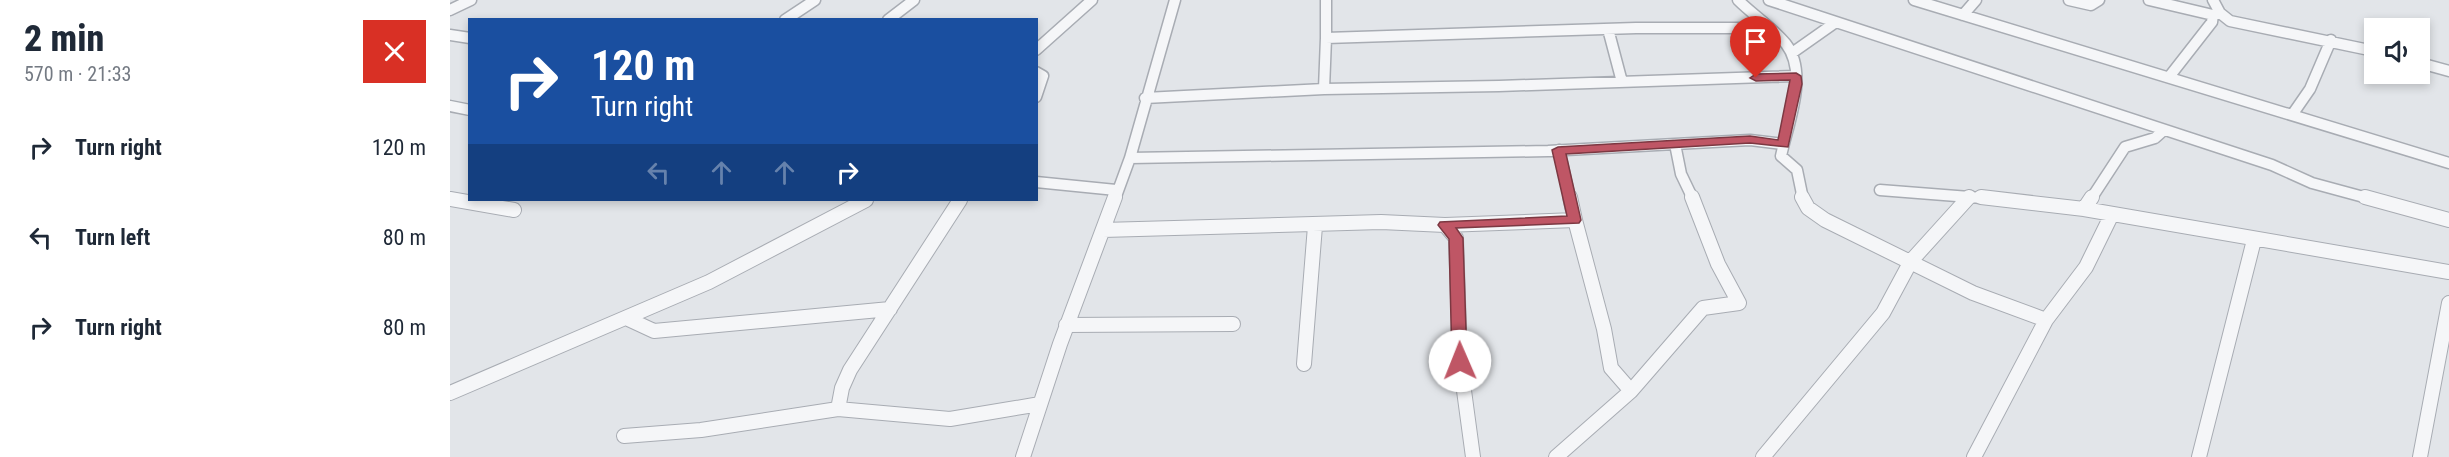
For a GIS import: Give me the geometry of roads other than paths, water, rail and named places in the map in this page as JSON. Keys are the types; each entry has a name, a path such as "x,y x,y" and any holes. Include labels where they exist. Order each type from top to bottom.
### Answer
{"street":[{"path":"450,10 471,0"},
{"path":"788,18 815,0"},
{"path":"891,18 914,0"},
{"path":"1038,48 1092,0"},
{"path":"1023,457 1066,325 1130,158 1145,98 1175,0"},
{"path":"1324,89 1326,0"},
{"path":"1737,0 1792,53 1797,84 1781,156 1797,170 1800,194 1808,208 1850,233 1973,293 2046,320"},
{"path":"1769,0 2272,165 2312,183 2449,220"},
{"path":"1914,0 2060,47 2169,77 2449,163"},
{"path":"1964,15 1976,0"},
{"path":"2069,0 2091,5 2099,0"},
{"path":"2149,0 2216,14 2230,21 2364,48"},
{"path":"2169,77 2212,22 2216,14 2213,0"},
{"path":"1792,53 1836,22"},
{"path":"1326,38 1608,29 1768,28"},
{"path":"1608,29 1622,82"},
{"path":"450,35 468,38"},
{"path":"2292,115 2310,89 2331,40"},
{"path":"2430,66 2449,71"},
{"path":"1038,73 1043,76 1038,91"},
{"path":"1145,98 1324,89 1796,76"},
{"path":"450,106 468,110"},
{"path":"2084,209 2126,147 2156,138 2164,130"},
{"path":"1130,158 1558,150 1750,140 1784,144"},
{"path":"1560,456 1631,391 1703,308 1739,303 1718,264 1700,214 1681,174 1675,144"},
{"path":"1558,150 1604,329 1611,368 1631,391"},
{"path":"1038,182 1116,190"},
{"path":"1880,190 1970,196 2084,209 2449,272"},
{"path":"1763,457 1882,314 1911,261 1970,196"},
{"path":"450,199 514,210"},
{"path":"450,393 709,282 864,201"},
{"path":"838,409 842,388 850,370 959,201"},
{"path":"1974,457 2046,320 2086,267 2112,214"},
{"path":"1103,230 1315,226 1381,222 1445,225 1575,220"},
{"path":"1445,225 1456,238 1460,361 1473,457"},
{"path":"1304,364 1315,226"},
{"path":"2199,457 2254,240"},
{"path":"2420,457 2449,303"},
{"path":"626,318 654,331 890,309"},
{"path":"1066,325 1233,324"},
{"path":"624,436 701,430 838,409 950,419 1040,404"}]}
